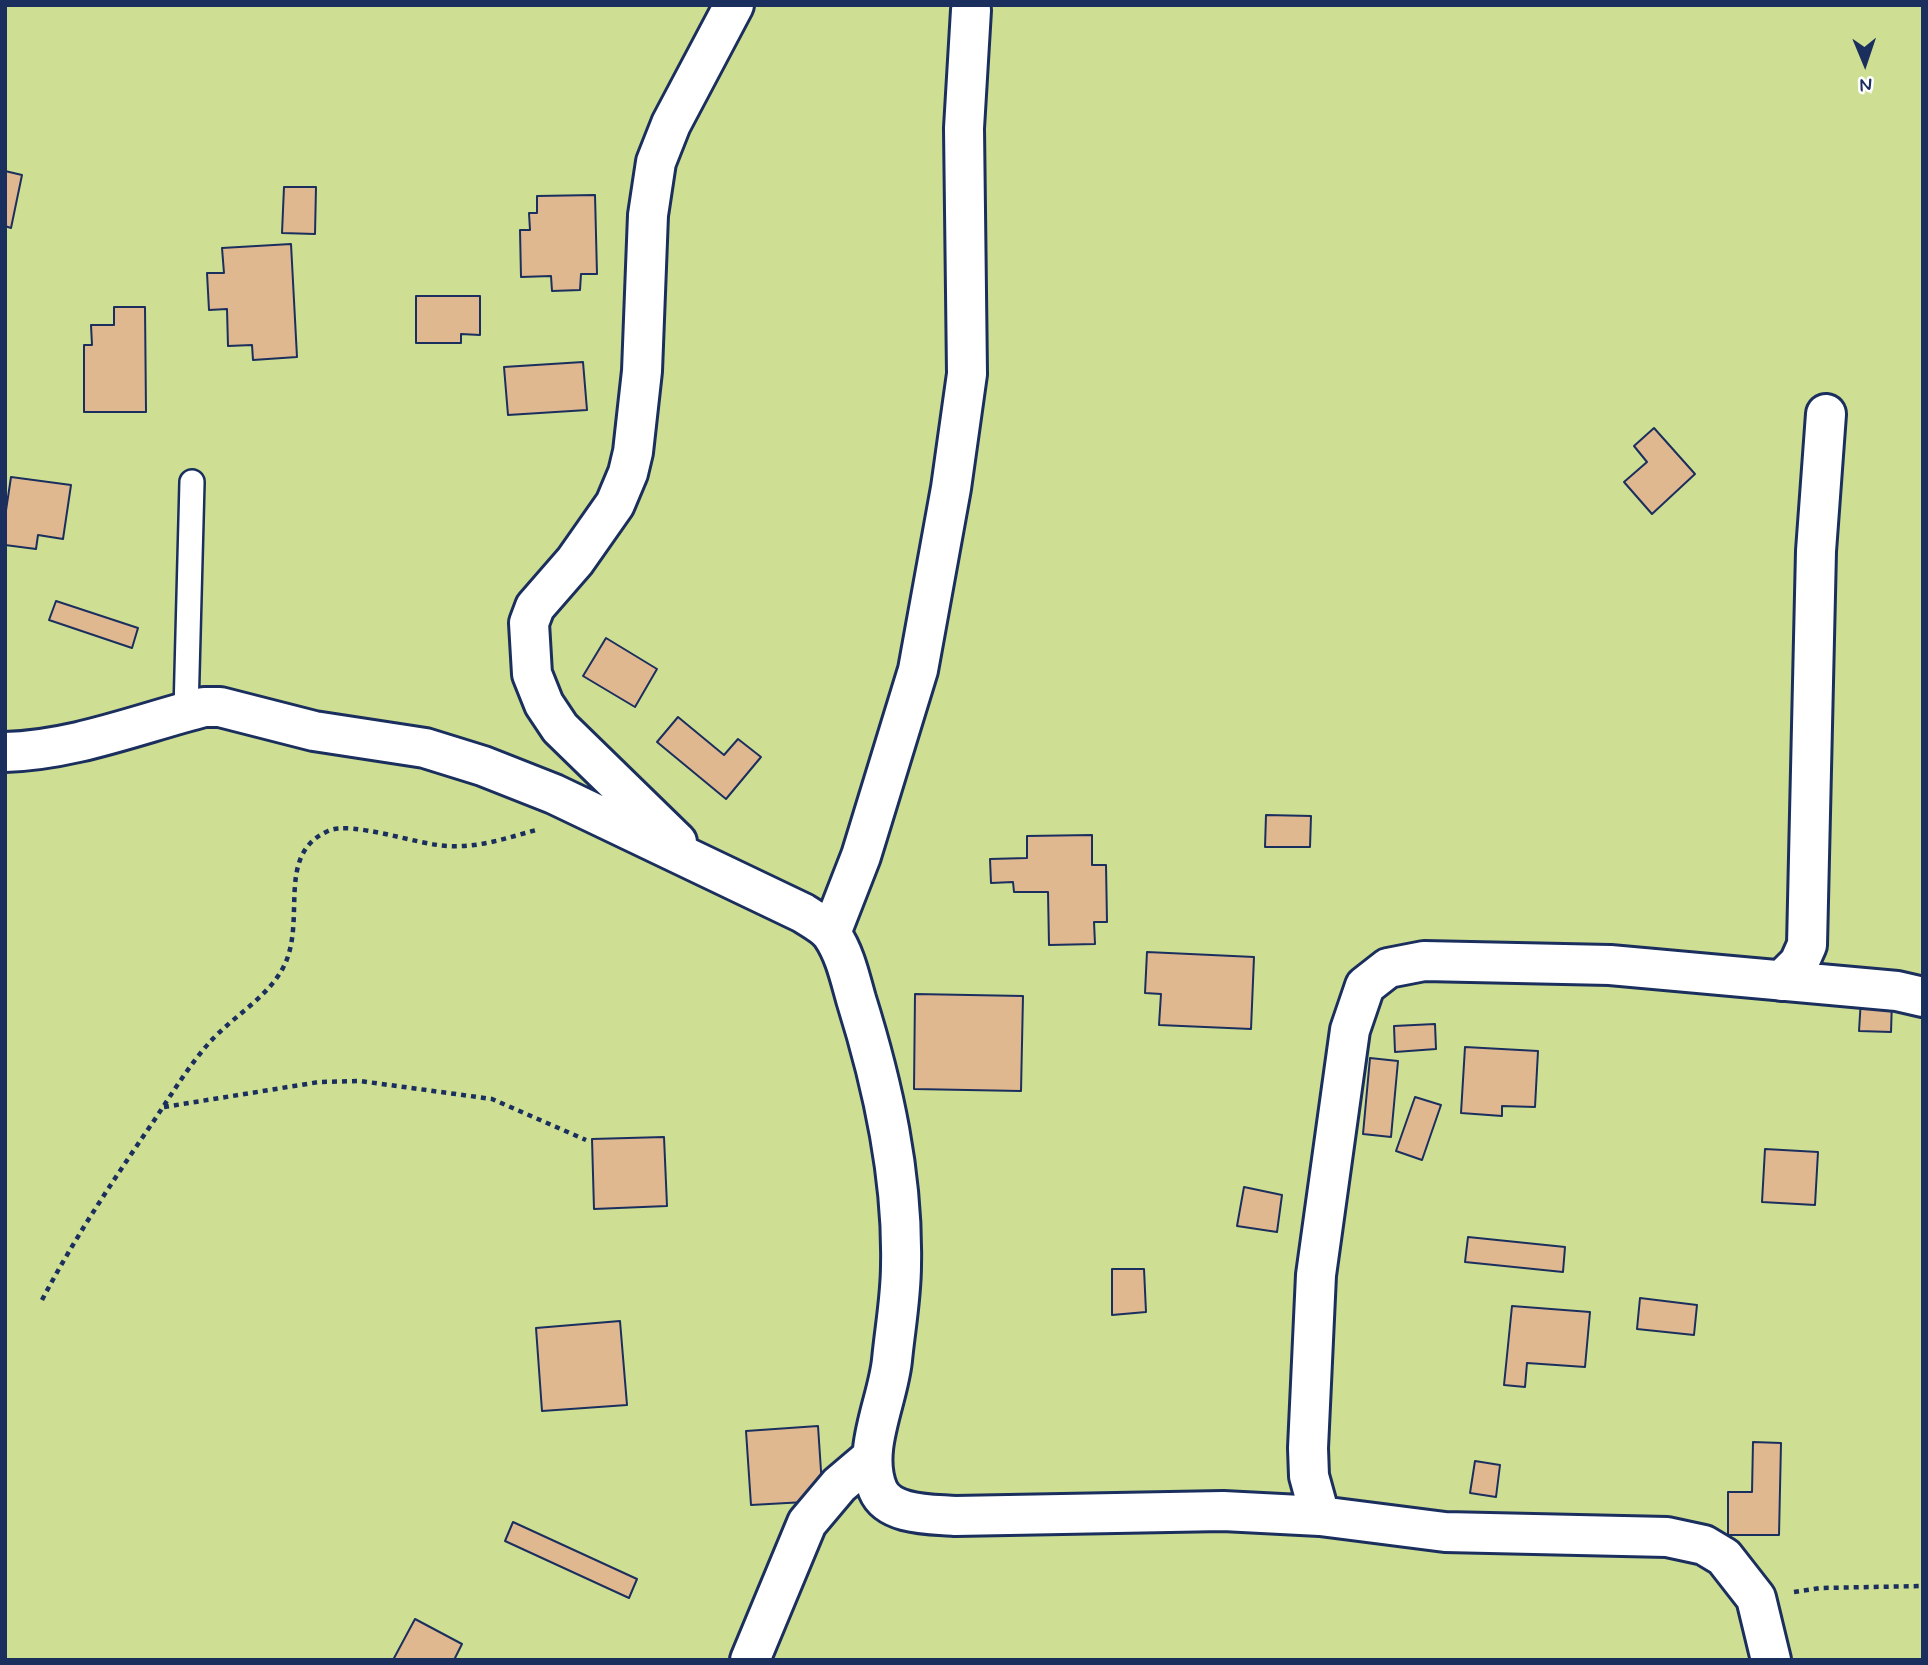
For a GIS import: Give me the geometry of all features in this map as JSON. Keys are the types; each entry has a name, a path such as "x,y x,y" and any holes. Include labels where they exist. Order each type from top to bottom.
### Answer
{"street":[{"path":"696,861 560,728 544,704 532,674 529,623 535,607 575,561 615,504 628,473 633,452 642,370 648,215 656,162 671,124 734,5"},
{"path":"831,933 861,856 918,670 951,488 967,374 964,128 971,10"},
{"path":"1781,981 1799,963 1807,945 1816,551 1826,414"},
{"path":"5,752 34,751 80,742 186,711 220,707 314,731 425,748 495,770 554,794 803,913 831,933 844,960 864,1026 891,1139 900,1202 901,1267 891,1365 872,1457 878,1491 888,1503 919,1513 955,1516 1223,1511 1320,1516 1445,1532 1667,1537 1704,1545 1724,1558 1756,1598 1771,1660"},
{"path":"1320,1516 1309,1476 1308,1448 1316,1275 1350,1030 1366,986 1388,968 1424,961 1610,965 1897,991 1923,997"},
{"path":"750,1660 807,1523 823,1501 872,1457"}],"lane":[{"path":"186,711 192,482"}],"path":[{"path":"42,1300 65,1256 163,1107 210,1042 269,990 283,968 294,943 299,856 315,838 332,829 345,827 397,839 447,846 472,845 598,816"},
{"path":"163,1107 319,1082 360,1081 492,1099 518,1108 586,1140"},
{"path":"1756,1598 1820,1588 1923,1586"}],"green space":[{"path":"5,5 1923,5 1923,1660 5,1660"}],"building":[{"path":"5,171 22,175 11,228 5,226"},
{"path":"284,187 316,187 315,234 282,233"},
{"path":"595,195 597,274 581,274 580,290 552,291 551,276 521,277 520,230 530,230 529,213 537,213 537,196"},
{"path":"291,244 297,357 253,360 252,345 228,346 227,309 209,310 207,273 224,273 222,248"},
{"path":"416,296 480,296 480,335 461,334 461,343 416,343"},
{"path":"114,307 145,307 146,412 84,412 84,345 92,345 91,325 114,325"},
{"path":"583,362 587,410 508,415 504,367"},
{"path":"1654,428 1695,474 1652,514 1624,482 1647,462 1634,446"},
{"path":"11,477 71,485 63,539 38,535 36,549 5,545 5,517"},
{"path":"56,601 138,628 132,648 49,620"},
{"path":"606,638 657,669 635,707 583,676"},
{"path":"678,717 724,755 738,739 761,757 726,799 657,742"},
{"path":"1266,815 1311,816 1310,847 1265,847"},
{"path":"1092,835 1092,865 1106,865 1107,922 1094,922 1095,944 1049,945 1048,892 1014,892 1013,882 991,883 990,859 1027,858 1027,836"},
{"path":"1147,952 1254,957 1251,1029 1159,1025 1161,994 1145,993"},
{"path":"915,994 1023,996 1021,1091 914,1089"},
{"path":"1861,999 1892,1000 1891,1032 1859,1031"},
{"path":"1435,1024 1436,1049 1395,1052 1394,1026"},
{"path":"1465,1047 1538,1051 1535,1107 1502,1106 1502,1116 1461,1113"},
{"path":"1370,1058 1398,1061 1391,1137 1363,1134"},
{"path":"1415,1097 1441,1105 1422,1160 1396,1151"},
{"path":"664,1137 667,1206 594,1209 592,1139"},
{"path":"1765,1149 1818,1152 1815,1205 1762,1202"},
{"path":"1244,1187 1282,1195 1277,1232 1237,1226"},
{"path":"1468,1237 1565,1247 1563,1272 1465,1262"},
{"path":"1112,1269 1144,1269 1146,1312 1112,1315"},
{"path":"1640,1298 1697,1305 1694,1335 1637,1329"},
{"path":"1512,1306 1590,1312 1585,1367 1527,1363 1525,1387 1504,1385"},
{"path":"620,1321 627,1405 542,1411 536,1328"},
{"path":"818,1426 823,1501 751,1505 746,1431"},
{"path":"1753,1442 1781,1443 1779,1535 1728,1535 1728,1492 1752,1492"},
{"path":"1475,1461 1500,1465 1496,1497 1470,1493"},
{"path":"513,1522 637,1579 629,1598 505,1541"},
{"path":"415,1619 462,1644 454,1660 393,1660"}]}
